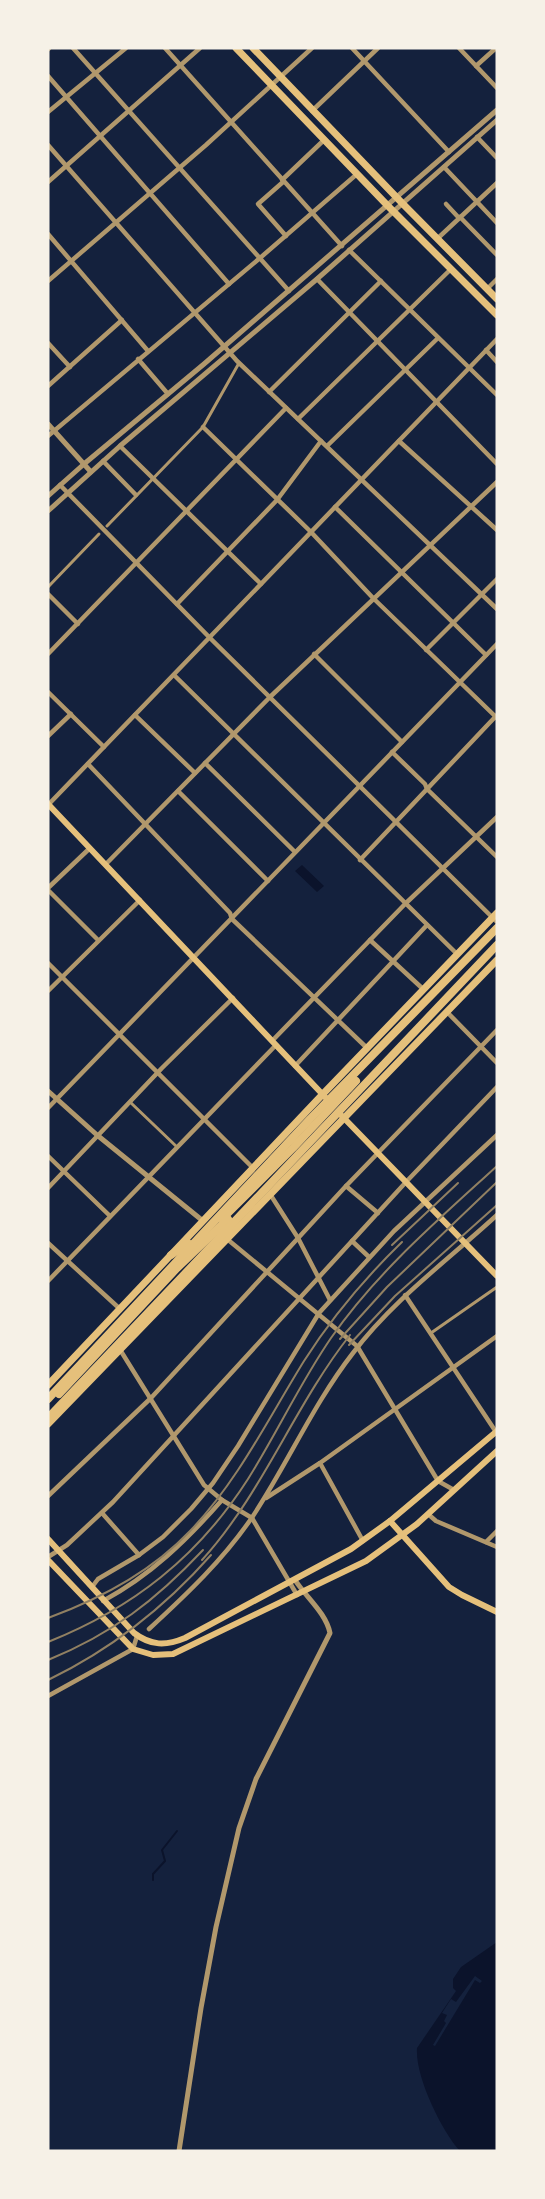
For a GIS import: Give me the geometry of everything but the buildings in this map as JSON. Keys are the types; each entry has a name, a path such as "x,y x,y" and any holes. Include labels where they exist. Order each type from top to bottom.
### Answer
{"highway":[{"path":"48,1399 294,1136 497,928"},
{"path":"48,1418 497,945"},
{"path":"171,1255 216,1224 304,1137 395,1034"},
{"path":"59,1394 199,1246 276,1176"}],"main road":[{"path":"236,48 497,315"},
{"path":"253,48 497,299"},
{"path":"48,805 497,1276"},
{"path":"48,1385 423,989 496,918"},
{"path":"48,1424 497,960"},
{"path":"48,1539 137,1636 154,1644 177,1641 293,1581 363,1541 497,1432"},
{"path":"48,1559 133,1649 153,1655 173,1654 366,1561 402,1536 497,1451"},
{"path":"390,1521 456,1592 497,1611"}],"street":[{"path":"73,48 289,291"},
{"path":"48,112 126,48"},
{"path":"165,48 342,246"},
{"path":"48,182 200,48"},
{"path":"352,48 449,152"},
{"path":"312,111 378,48"},
{"path":"459,48 497,88"},
{"path":"476,66 496,48"},
{"path":"48,281 231,122 308,49"},
{"path":"48,76 229,284"},
{"path":"48,496 342,246 396,196 497,110"},
{"path":"48,511 497,120"},
{"path":"477,137 497,158"},
{"path":"286,236 258,204 324,140"},
{"path":"48,145 230,354 497,609"},
{"path":"444,166 497,223"},
{"path":"48,436 357,174"},
{"path":"437,239 497,183"},
{"path":"446,204 497,255"},
{"path":"48,234 148,351"},
{"path":"349,250 497,395"},
{"path":"298,419 451,269"},
{"path":"317,279 497,464"},
{"path":"487,289 497,279"},
{"path":"269,392 381,281"},
{"path":"48,386 122,320"},
{"path":"327,446 438,338"},
{"path":"48,805 497,339"},
{"path":"48,343 70,367"},
{"path":"486,351 497,362"},
{"path":"138,359 168,394"},
{"path":"107,526 203,427 239,363"},
{"path":"48,654 188,512 286,408"},
{"path":"48,424 91,472"},
{"path":"203,427 310,532 373,598 496,716 360,860"},
{"path":"177,604 277,500 321,441"},
{"path":"399,441 497,530"},
{"path":"120,446 261,584"},
{"path":"103,461 136,495"},
{"path":"106,864 314,654 497,482"},
{"path":"60,485 395,822 496,918"},
{"path":"335,507 486,655"},
{"path":"48,587 99,534"},
{"path":"426,650 497,579"},
{"path":"48,594 78,624"},
{"path":"48,1108 497,644"},
{"path":"314,654 402,742"},
{"path":"174,675 457,954"},
{"path":"48,692 104,747"},
{"path":"48,736 70,714"},
{"path":"135,715 195,773"},
{"path":"392,752 425,784 426,789 497,857"},
{"path":"205,763 295,852"},
{"path":"88,764 230,913 232,919 367,1048"},
{"path":"178,791 268,881"},
{"path":"48,1281 204,1119 314,997 405,904 497,817"},
{"path":"90,848 48,889 98,940"},
{"path":"48,991 140,900"},
{"path":"295,1065 427,926"},
{"path":"370,940 423,989"},
{"path":"48,963 253,1168"},
{"path":"48,1188 158,1072 233,998"},
{"path":"447,1012 497,1063"},
{"path":"48,1496 151,1398 346,1186 497,1030"},
{"path":"48,1559 102,1513 406,1182 497,1087"},
{"path":"48,1091 203,1221"},
{"path":"130,1102 177,1147"},
{"path":"92,1587 98,1579 139,1555 177,1523 209,1489 238,1446 319,1313 369,1257 497,1135"},
{"path":"48,1156 111,1216"},
{"path":"346,1186 378,1213"},
{"path":"270,1194 298,1238 330,1300"},
{"path":"149,1629 205,1576 252,1518 333,1380 357,1347 405,1295 497,1215"},
{"path":"226,1239 319,1313 357,1347 438,1481 454,1490"},
{"path":"352,1241 369,1257"},
{"path":"48,1243 120,1309"},
{"path":"431,1333 497,1287"},
{"path":"405,1295 497,1432"},
{"path":"264,1499 497,1336"},
{"path":"120,1348 204,1485 222,1500 252,1518 299,1593 327,1622 330,1633 256,1779 239,1828 201,2008 179,2151"},
{"path":"320,1462 363,1541"},
{"path":"104,1601 134,1583 165,1559 186,1540 222,1500"},
{"path":"102,1513 139,1555"},
{"path":"428,1514 436,1521 497,1547"},
{"path":"486,1542 497,1531"},
{"path":"48,1696 133,1649 137,1636"}],"water":[{"path":"302,865 324,886 317,892 295,871"},
{"path":"497,1942 497,2151 460,2151 445,2130 431,2102 420,2073 417,2048 456,1991 453,1988 453,1979 461,1967"}],"pier":[{"path":"475,1976 482,1981 480,1983 475,1980 435,2046 433,2045 446,2023 444,2021 447,2015 442,2013 451,1999 456,2002"}],"waterway":[{"path":"153,1880 153,1874 165,1861 162,1850 177,1831"}],"railway":[{"path":"48,1642 108,1613 135,1596 161,1577 208,1533 248,1479 309,1373 349,1314 388,1269 497,1166"},
{"path":"340,1339 387,1287 497,1182"},
{"path":"392,1245 458,1183"},
{"path":"349,1345 395,1296 497,1205"},
{"path":"48,1618 106,1593 142,1571 190,1531 238,1471 304,1361 326,1329 362,1284 402,1242"},
{"path":"202,1560 243,1507 330,1362 350,1335"},
{"path":"48,1660 93,1639 132,1614 168,1585 203,1550"},
{"path":"48,1680 93,1655 136,1626 175,1592 211,1555"}]}
